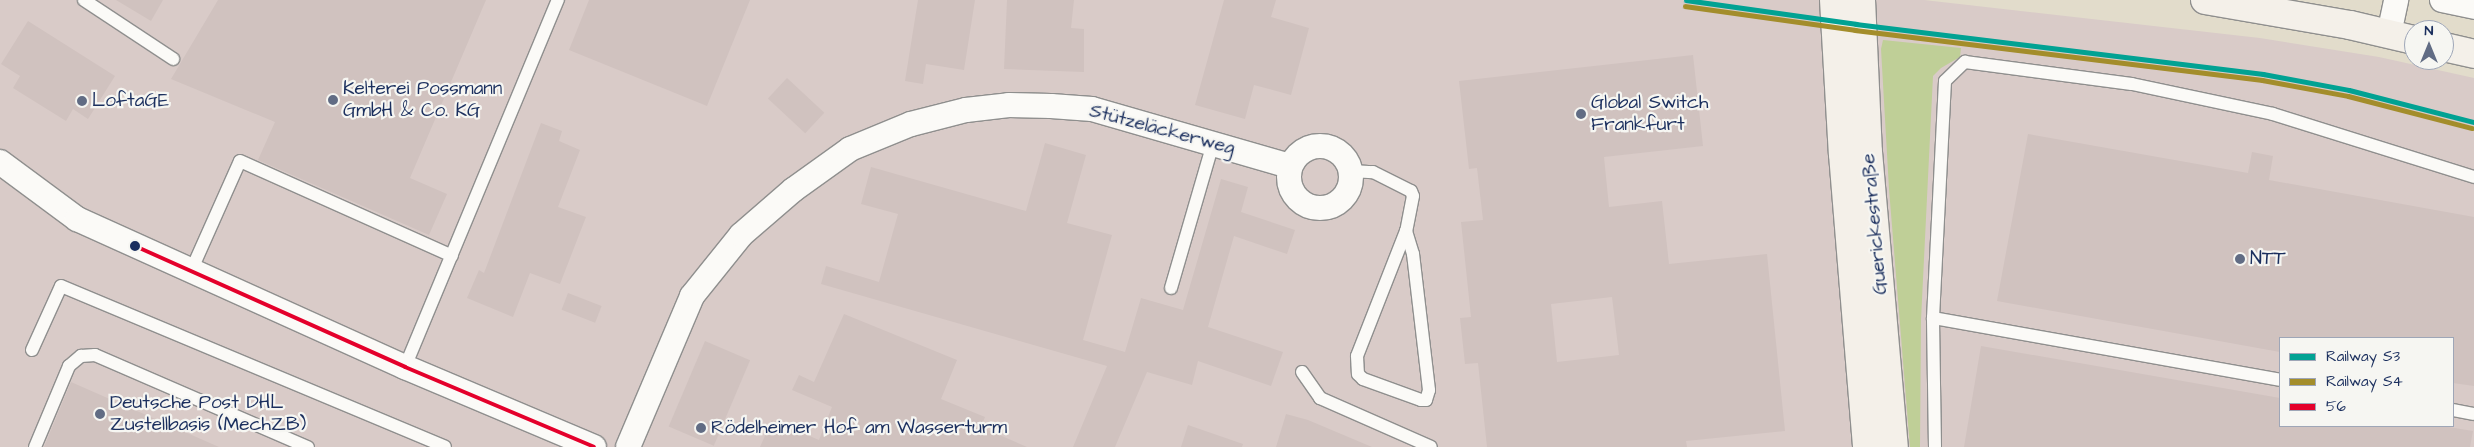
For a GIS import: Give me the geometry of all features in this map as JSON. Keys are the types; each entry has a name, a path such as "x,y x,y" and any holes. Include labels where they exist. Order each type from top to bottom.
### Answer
{"main road":[{"name":"Guerickestraße","path":"1834,0 1850,44 1868,152 1894,447"},
{"name":"Guerickestraße","path":"1861,0 1850,44 1843,154 1868,447"},
{"path":"2205,0 2350,25 2402,37"},
{"path":"2294,0 2350,25"},
{"path":"2454,49 2474,54"}],"street":[{"path":"2396,0 2402,37"},
{"path":"2442,0 2474,7"},
{"name":"Stützeläckerweg","path":"628,447 692,296 741,235 793,190 850,148 911,124 966,110 1010,105 1092,109 1290,166"},
{"path":"1314,146 1328,147 1342,155 1351,171 1349,189 1345,195 1340,202 1324,209 1307,206 1296,198 1288,179 1290,166 1298,155 1314,146"},
{"path":"0,162 77,219 405,367 594,447"}],"lane":[{"path":"84,0 173,59"},
{"path":"405,367 558,0"},
{"path":"1935,447 1932,318 1945,81 1965,62 2132,84 2273,114 2474,176"},
{"path":"1171,288 1213,144"},
{"path":"191,271 240,161 452,256"},
{"path":"1351,171 1373,172 1411,190 1413,196 1406,231 1357,356 1356,368 1363,379 1421,400 1426,400 1429,390 1413,254 1406,231"},
{"path":"32,350 61,286 445,447"},
{"path":"1932,318 2279,380"},
{"path":"34,447 64,364 80,356 95,355 308,447"},
{"path":"1302,372 1320,398 1431,447"},
{"path":"2454,410 2474,414"}],"shaded area":[{"path":"0,0 1924,0 2260,38 2404,63 2404,70 2438,70 2474,78 2474,447 0,447"}],"green space":[{"path":"1883,40 1961,48 1960,57 1941,68 1933,76 1921,320 1920,447 1910,447 1889,189 1881,49"}],"building":[{"path":"116,0 163,0 151,21"},
{"name":"Kelterei Possmann GmbH & Co. KG","path":"218,0 486,0 410,178 447,194 429,235 258,160 275,122 171,79"},
{"path":"589,0 750,0 707,106 569,50"},
{"path":"918,0 975,0 964,70 926,64 923,84 905,81"},
{"path":"1007,0 1074,0 1071,28 1084,29 1084,72 1004,69"},
{"path":"1224,0 1276,0 1271,17 1309,28 1291,95 1254,85 1245,119 1195,105"},
{"path":"28,21 115,76 88,119 73,109 66,121 13,88 20,76 1,64"},
{"path":"1693,55 1703,146 1604,157 1609,207 1662,201 1669,264 1767,254 1785,431 1686,441 1687,447 1487,447 1478,363 1465,364 1460,318 1471,317 1461,222 1483,220 1477,168 1469,169 1459,81","holes":["1612,297 1619,355 1557,362 1551,304"]},
{"path":"787,78 824,113 805,133 768,98"},
{"path":"541,123 562,131 559,141 580,150 558,207 586,217 560,284 530,273 513,317 467,298 479,270 484,273"},
{"name":"NTT","path":"2028,134 2248,173 2252,152 2273,156 2269,180 2474,217 2474,386 2454,383 2454,337 2279,337 2279,352 1997,301"},
{"path":"1045,143 1086,155 1067,223 1112,235 1083,340 1125,352 1141,298 1183,310 1221,179 1248,187 1241,212 1295,230 1287,254 1234,236 1208,327 1283,352 1271,386 1198,361 1192,385 1147,372 1115,447 1073,447 1107,366 821,284 826,266 879,282 898,214 861,204 871,167 1026,211"},
{"path":"568,293 602,306 595,323 562,310"},
{"path":"844,314 957,360 941,399 985,417 981,427 1027,447 760,447 772,420 819,440 832,407 792,390 799,375 814,382"},
{"path":"705,341 750,360 714,446 669,427"},
{"path":"1981,346 2279,398 2279,427 2448,427 2473,431 2470,447 1964,447"},
{"name":"Deutsche Post DHL Zustellbasis (MechZB)","path":"71,382 219,447 44,447"},
{"path":"1286,414 1308,420 1372,447 1276,447"},
{"path":"1188,425 1243,444 1242,447 1181,447"}],"rail line":[{"name":"S3","path":"1686,0 1856,24 2263,74 2349,90 2474,122"},
{"name":"S4","path":"1685,6 1855,30 2262,80 2348,96 2472,128"}],"transit line":[{"name":"56","path":"135,246 405,367 594,447"}],"place":[{"name":"Kelterei Possmann GmbH & Co. KG","path":"333,100"},
{"name":"LoftaGE","path":"82,101"},
{"name":"Global Switch Frankfurt","path":"1581,114"},
{"name":"NTT","path":"2240,259"},
{"name":"Deutsche Post DHL Zustellbasis (MechZB)","path":"100,414"},
{"name":"Rödelheimer Hof am Wasserturm","path":"701,428"}]}
